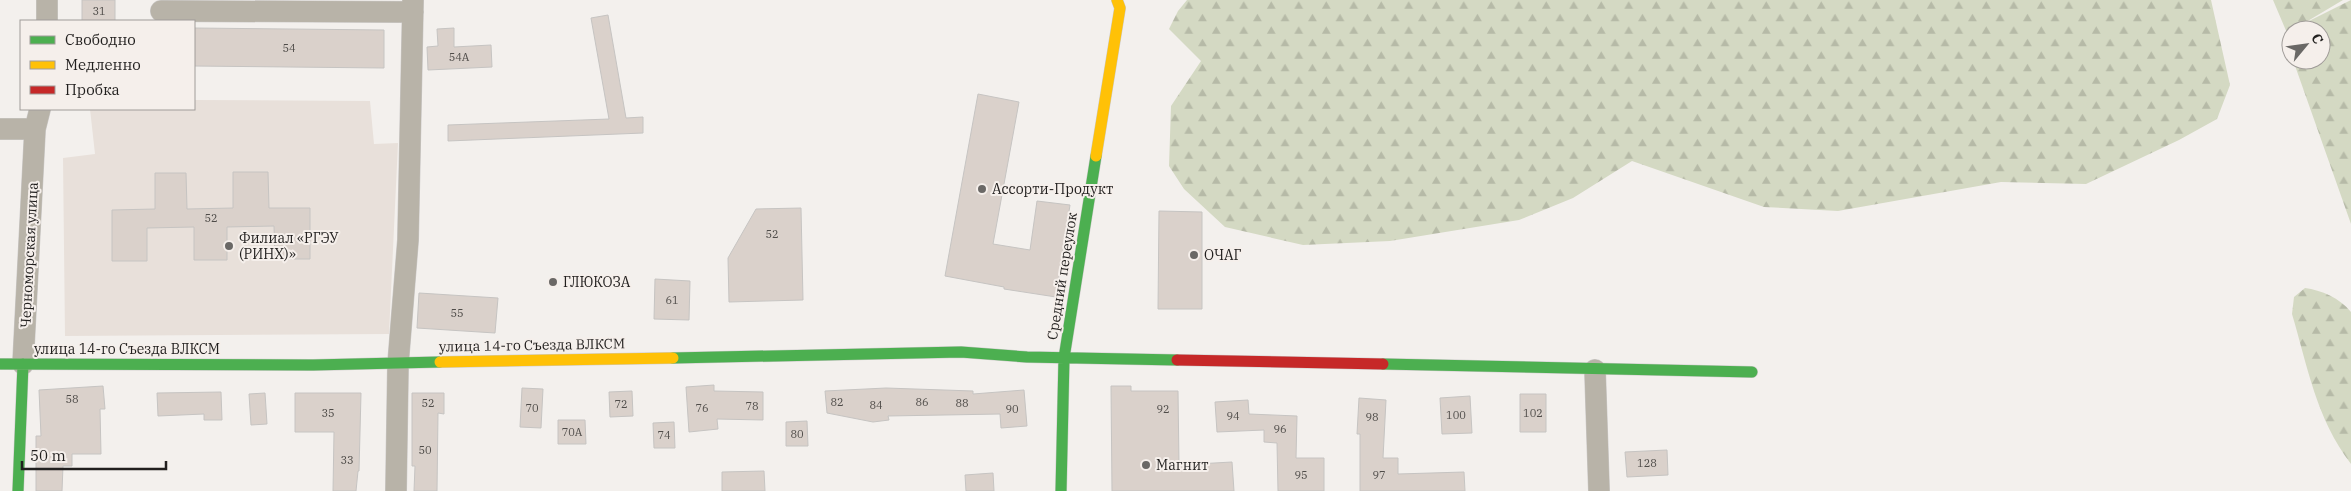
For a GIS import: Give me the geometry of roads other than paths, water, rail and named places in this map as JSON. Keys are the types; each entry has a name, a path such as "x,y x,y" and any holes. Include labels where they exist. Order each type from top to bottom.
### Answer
{"street":[{"path":"47,0 47,20"},
{"name":"Средний переулок","path":"1061,491 1064,358 1123,3"},
{"path":"160,11 413,6 408,240 398,364 396,491"},
{"path":"0,129 38,119"},
{"name":"Черноморская улица","path":"18,491 22,364 38,119"},
{"name":"улица 14-го Съезда ВЛКСМ","path":"0,364 398,364 961,352 1064,358 1752,372"},
{"path":"1595,370 1600,491"}],"place":[{"name":"Ассорти-Продукт","path":"982,189"},
{"name":"Филиал «РГЭУ (РИНХ)»","path":"229,246"},
{"name":"ОЧАГ","path":"1194,255"},
{"name":"ГЛЮКОЗА","path":"553,282"},
{"name":"Магнит","path":"1146,465"}]}
